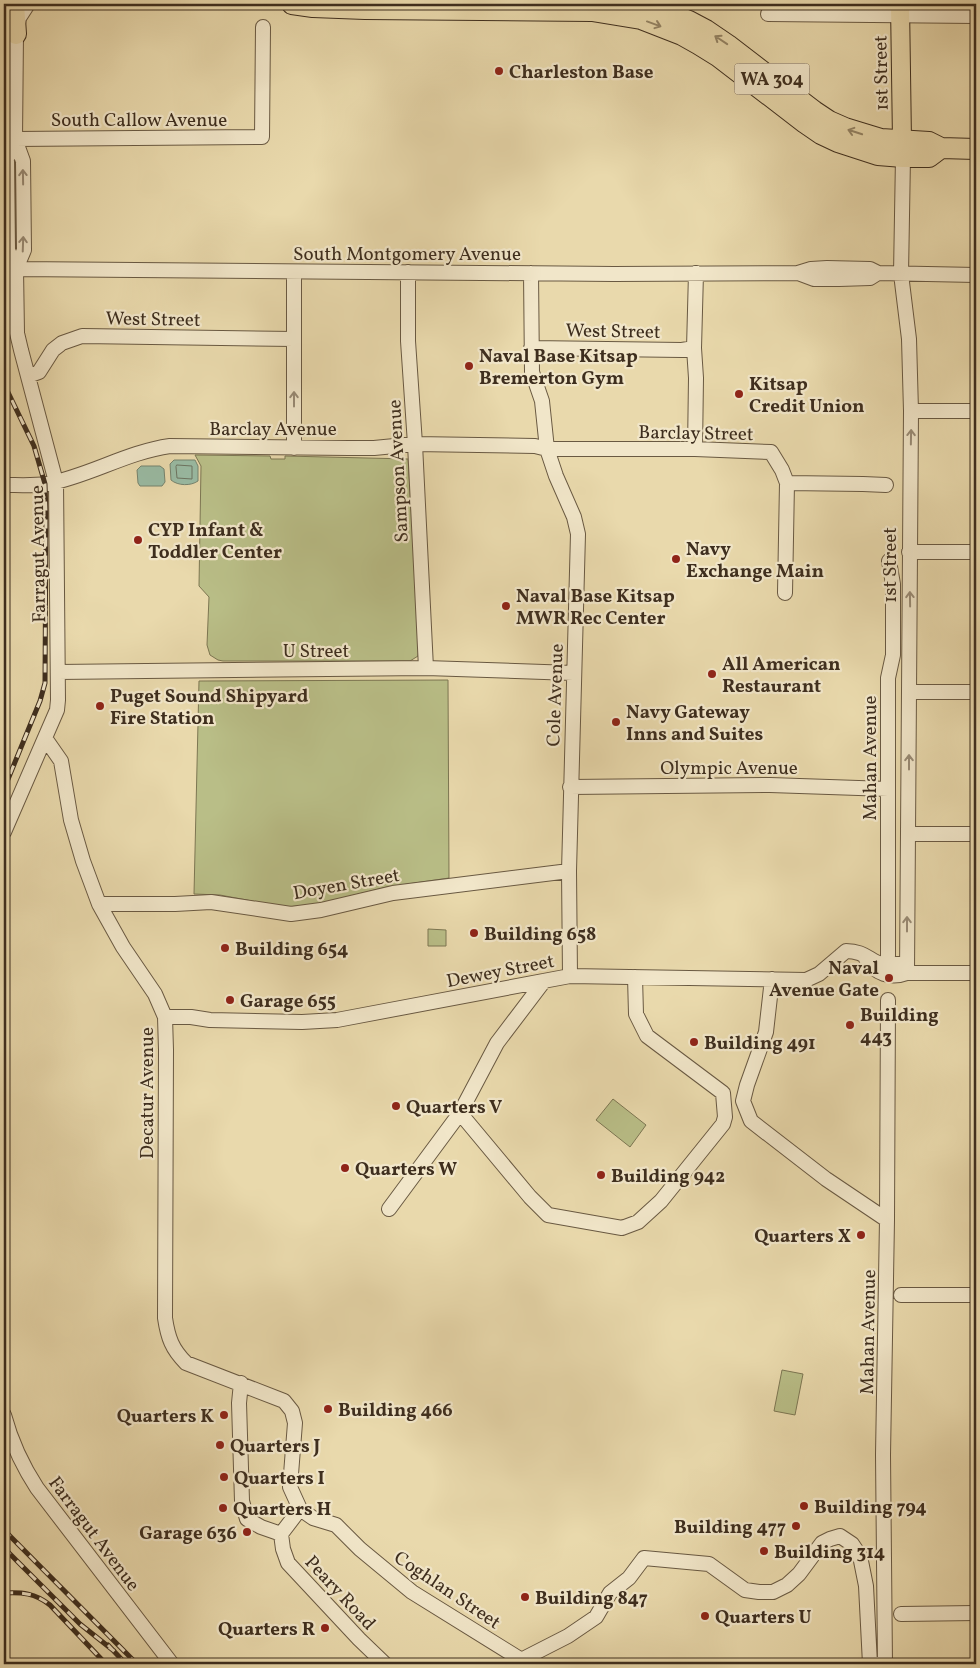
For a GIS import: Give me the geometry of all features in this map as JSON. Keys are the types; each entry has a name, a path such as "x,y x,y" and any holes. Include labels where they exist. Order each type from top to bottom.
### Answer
{"highway":[{"path":"14,4 16,34"},
{"name":"WA 304","path":"292,4 365,10 592,11 641,19 676,32 698,44 822,134 855,148 878,155 903,149"},
{"name":"WA 304","path":"646,4 689,20 706,30 829,120 860,134 881,139 903,149 929,157 941,148 976,149"}],"main road":[{"name":"1st Street","path":"900,10 903,149"}],"street":[{"name":"Farragut Avenue","path":"16,269 24,250 24,217 23,161 15,138 16,34 19,18 28,4"},
{"path":"768,14 900,10 976,16"},
{"name":"South Callow Avenue","path":"15,138 262,138 263,27"},
{"name":"Farragut Avenue","path":"4,832 57,710 58,672 56,482 17,333 16,269 8,250 7,159 15,138"},
{"name":"1st Street","path":"902,973 908,834 911,411 909,339 901,274 903,149"},
{"name":"South Montgomery Avenue","path":"16,269 798,274 811,269 827,268 870,269 878,273 976,275"},
{"path":"294,272 294,448"},
{"name":"Sampson Avenue","path":"408,272 408,341 426,668"},
{"name":"Cole Avenue","path":"531,272 532,372 542,401 548,449 556,476 572,511 578,534 570,787 570,976"},
{"path":"695,449 696,378 694,348 696,273"},
{"name":"West Street","path":"28,376 39,372 53,350 62,343 82,336 294,339"},
{"name":"West Street","path":"531,348 676,350 694,348"},
{"path":"911,411 976,411"},
{"name":"Barclay Avenue","path":"4,485 56,482 151,449 170,446 374,448 415,444 536,446 548,449"},
{"name":"Barclay Street","path":"548,449 695,449 771,452 782,470 787,483"},
{"path":"785,593 787,483 886,485"},
{"path":"909,552 976,552"},
{"name":"Mahan Avenue","path":"888,956 888,678 893,655 893,584 889,562"},
{"name":"U Street","path":"58,672 426,668 573,673"},
{"path":"909,692 976,692"},
{"name":"Decatur Avenue","path":"45,738 61,761 70,820 99,904 123,947 155,994 165,1017 165,1318 168,1336 177,1354 186,1363 241,1383"},
{"name":"Olympic Avenue","path":"570,787 770,785 888,788"},
{"path":"908,834 976,834"},
{"name":"Doyen Street","path":"99,904 211,902 291,914 321,910 393,893 569,871"},
{"name":"Dewey Street","path":"165,1017 302,1022 337,1020 570,976 806,980 819,974 846,950 856,951 902,973"},
{"path":"836,958 853,960 878,981 902,973 976,973"},
{"path":"460,1113 530,1197 548,1215 622,1228 638,1222 661,1201 723,1124 725,1117 723,1092 647,1036 636,1014 635,977"},
{"path":"772,979 766,1032 743,1101 751,1120 826,1179 887,1220"},
{"path":"389,1209 460,1113 497,1043 544,981"},
{"name":"Mahan Avenue","path":"884,1664 883,1455 888,1000"},
{"path":"901,1295 976,1295"},
{"path":"241,1383 284,1402 292,1411 295,1433 290,1487 300,1509 281,1534 260,1527 247,1519 242,1501 239,1402 241,1383"},
{"name":"Farragut Avenue","path":"4,1415 22,1464 37,1488 172,1664"},
{"name":"Coghlan Street","path":"300,1509 313,1518 336,1525 360,1549 412,1592 525,1662"},
{"name":"Peary Road","path":"281,1534 283,1549 288,1563 385,1664"},
{"path":"525,1662 568,1636 596,1616 610,1593 629,1578 644,1558 709,1564 745,1590 773,1592 787,1585 799,1574 822,1544 840,1536 852,1544 860,1556 866,1586 870,1664 878,1664"},
{"path":"901,1614 976,1613"}],"shaded area":[{"path":"195,455 270,456 271,459 285,459 285,456 408,459 420,642 418,656 410,661 223,661 210,655 207,645 209,597 199,586 201,466"},
{"path":"448,680 449,878 387,887 314,905 284,907 220,895 194,894 199,681"},
{"path":"428,929 446,930 446,946 428,946"},
{"path":"613,1099 646,1125 630,1147 596,1120"},
{"path":"782,1370 803,1374 795,1415 774,1411"}],"water":[{"path":"174,460 195,460 198,466 198,481 184,485 171,480 170,464"},
{"path":"141,466 160,466 164,469 165,482 162,486 140,486 137,470"}],"railway":[{"path":"4,384 34,446 45,484 46,513 45,683 40,701 4,789"},
{"path":"4,1530 137,1664"},
{"path":"4,1548 80,1624 114,1651"},
{"path":"4,1593 28,1594 50,1605 106,1664"},
{"path":"108,1645 126,1664"}],"place":[{"name":"Charleston Base","path":"499,71"},
{"name":"Naval Base Kitsap Bremerton Gym","path":"469,366"},
{"name":"Kitsap Credit Union","path":"739,394"},
{"name":"CYP Infant & Toddler Center","path":"138,540"},
{"name":"Navy Exchange Main","path":"676,559"},
{"name":"Naval Base Kitsap MWR Rec Center","path":"506,606"},
{"name":"All American Restaurant","path":"712,674"},
{"name":"Puget Sound Shipyard Fire Station","path":"100,706"},
{"name":"Navy Gateway Inns and Suites","path":"616,722"},
{"name":"Building 658","path":"474,933"},
{"name":"Building 654","path":"225,948"},
{"name":"Naval Avenue Gate","path":"889,978"},
{"name":"Garage 655","path":"230,1000"},
{"name":"Building 443","path":"850,1025"},
{"name":"Building 491","path":"694,1042"},
{"name":"Quarters V","path":"396,1106"},
{"name":"Quarters W","path":"345,1168"},
{"name":"Building 942","path":"601,1175"},
{"name":"Quarters X","path":"861,1235"},
{"name":"Building 466","path":"328,1409"},
{"name":"Quarters K","path":"224,1415"},
{"name":"Quarters J","path":"220,1445"},
{"name":"Quarters I","path":"224,1477"},
{"name":"Building 794","path":"804,1506"},
{"name":"Quarters H","path":"223,1508"},
{"name":"Building 477","path":"796,1526"},
{"name":"Garage 636","path":"247,1532"},
{"name":"Building 314","path":"764,1551"},
{"name":"Building 847","path":"525,1597"},
{"name":"Quarters U","path":"705,1616"},
{"name":"Quarters R","path":"325,1628"}]}
